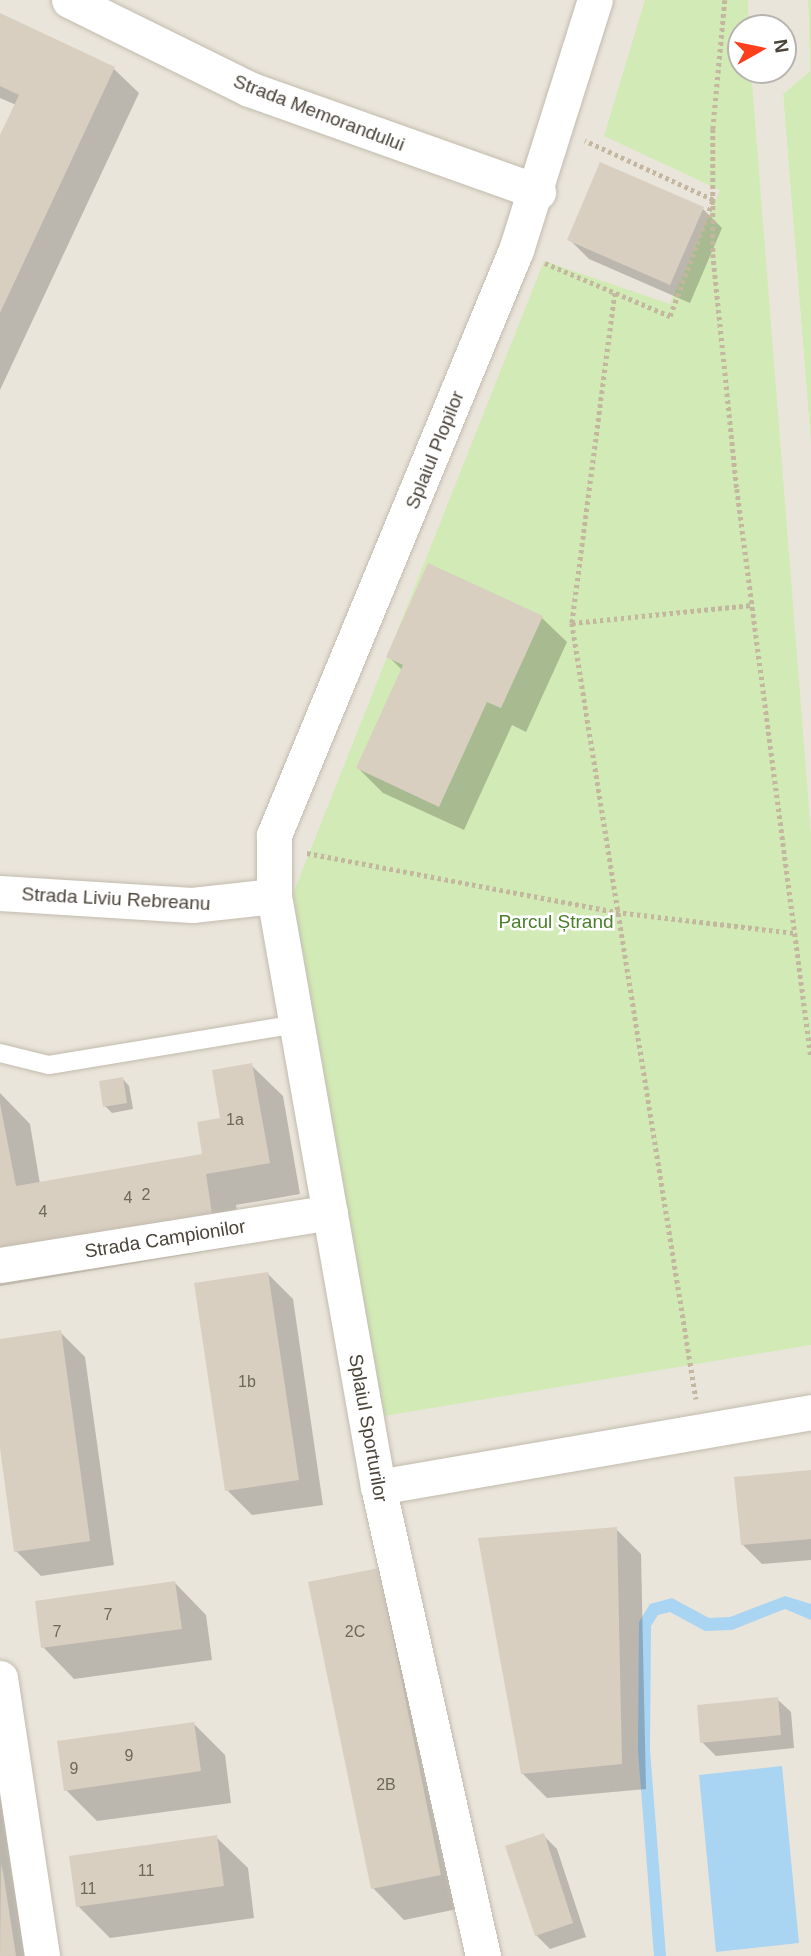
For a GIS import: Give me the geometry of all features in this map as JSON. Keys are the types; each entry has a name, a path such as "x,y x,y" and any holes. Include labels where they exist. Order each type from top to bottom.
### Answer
{"street":[{"name":"Strada Memorandului","path":"69,0 249,89 538,192"},
{"name":"Splaiul Plopilor","path":"274,896 274,835 538,192 595,0"},
{"name":"Strada Liviu Rebreanu","path":"0,893 192,905 274,896"},
{"name":"Splaiul Sporturilor","path":"274,896 378,1487 483,1956"},
{"name":"Strada Campionilor","path":"0,1265 330,1213"},
{"path":"378,1487 811,1412"},
{"path":"0,1678 42,1956"}],"lane":[{"path":"0,1053 49,1065 298,1024"}],"path":[{"path":"725,0 713,130 713,254 752,605 811,1057"},
{"path":"582,139 713,200"},
{"path":"533,257 670,316 713,200"},
{"path":"615,293 572,623 616,912 702,1432"},
{"path":"572,623 752,605"},
{"path":"306,853 616,912 794,933"}],"shaded area":[{"path":"0,0 808,0 810,71 797,82 797,14 727,14 727,84 795,84 783,94 811,446 811,1956 0,1956"}],"green space":[{"name":"Parcul Ștrand","path":"645,0 748,0 748,14 727,14 727,84 752,84 811,834 811,1345 384,1416 293,894 544,261 670,304 720,190 604,136"},
{"path":"808,0 811,0 811,446 783,94 810,71"}],"water":[{"path":"785,1596 811,1604 811,1620 785,1609 732,1630 705,1631 670,1612 658,1615 651,1626 650,1750 666,1956 654,1956 638,1751 639,1622 650,1604 672,1598 709,1618 730,1617"},
{"path":"782,1766 799,1943 716,1952 699,1775"}],"building":[{"path":"0,13 115,67 0,313 0,135 19,95 0,86"},
{"path":"600,162 704,207 670,285 567,240"},
{"path":"428,563 543,616 501,708 487,702 439,807 356,768 403,665 386,657"},
{"path":"252,1063 270,1163 206,1174 212,1214 0,1250 0,1103 16,1186 202,1154 197,1122 220,1118 212,1070"},
{"path":"123,1077 127,1103 103,1107 99,1081"},
{"path":"268,1272 299,1480 225,1491 194,1283"},
{"path":"61,1330 90,1541 14,1552 0,1448 0,1339"},
{"path":"811,1470 811,1539 741,1545 734,1477"},
{"path":"617,1527 622,1764 521,1774 478,1538"},
{"path":"379,1568 441,1875 371,1889 308,1582"},
{"path":"175,1581 182,1629 41,1648 35,1601"},
{"path":"778,1697 781,1735 700,1743 697,1705"},
{"path":"194,1722 201,1771 64,1791 57,1741"},
{"path":"544,1833 573,1923 535,1936 505,1846"},
{"path":"217,1835 224,1886 76,1907 69,1856"},
{"path":"1,1864 3,1872 16,1956 0,1956"}]}
